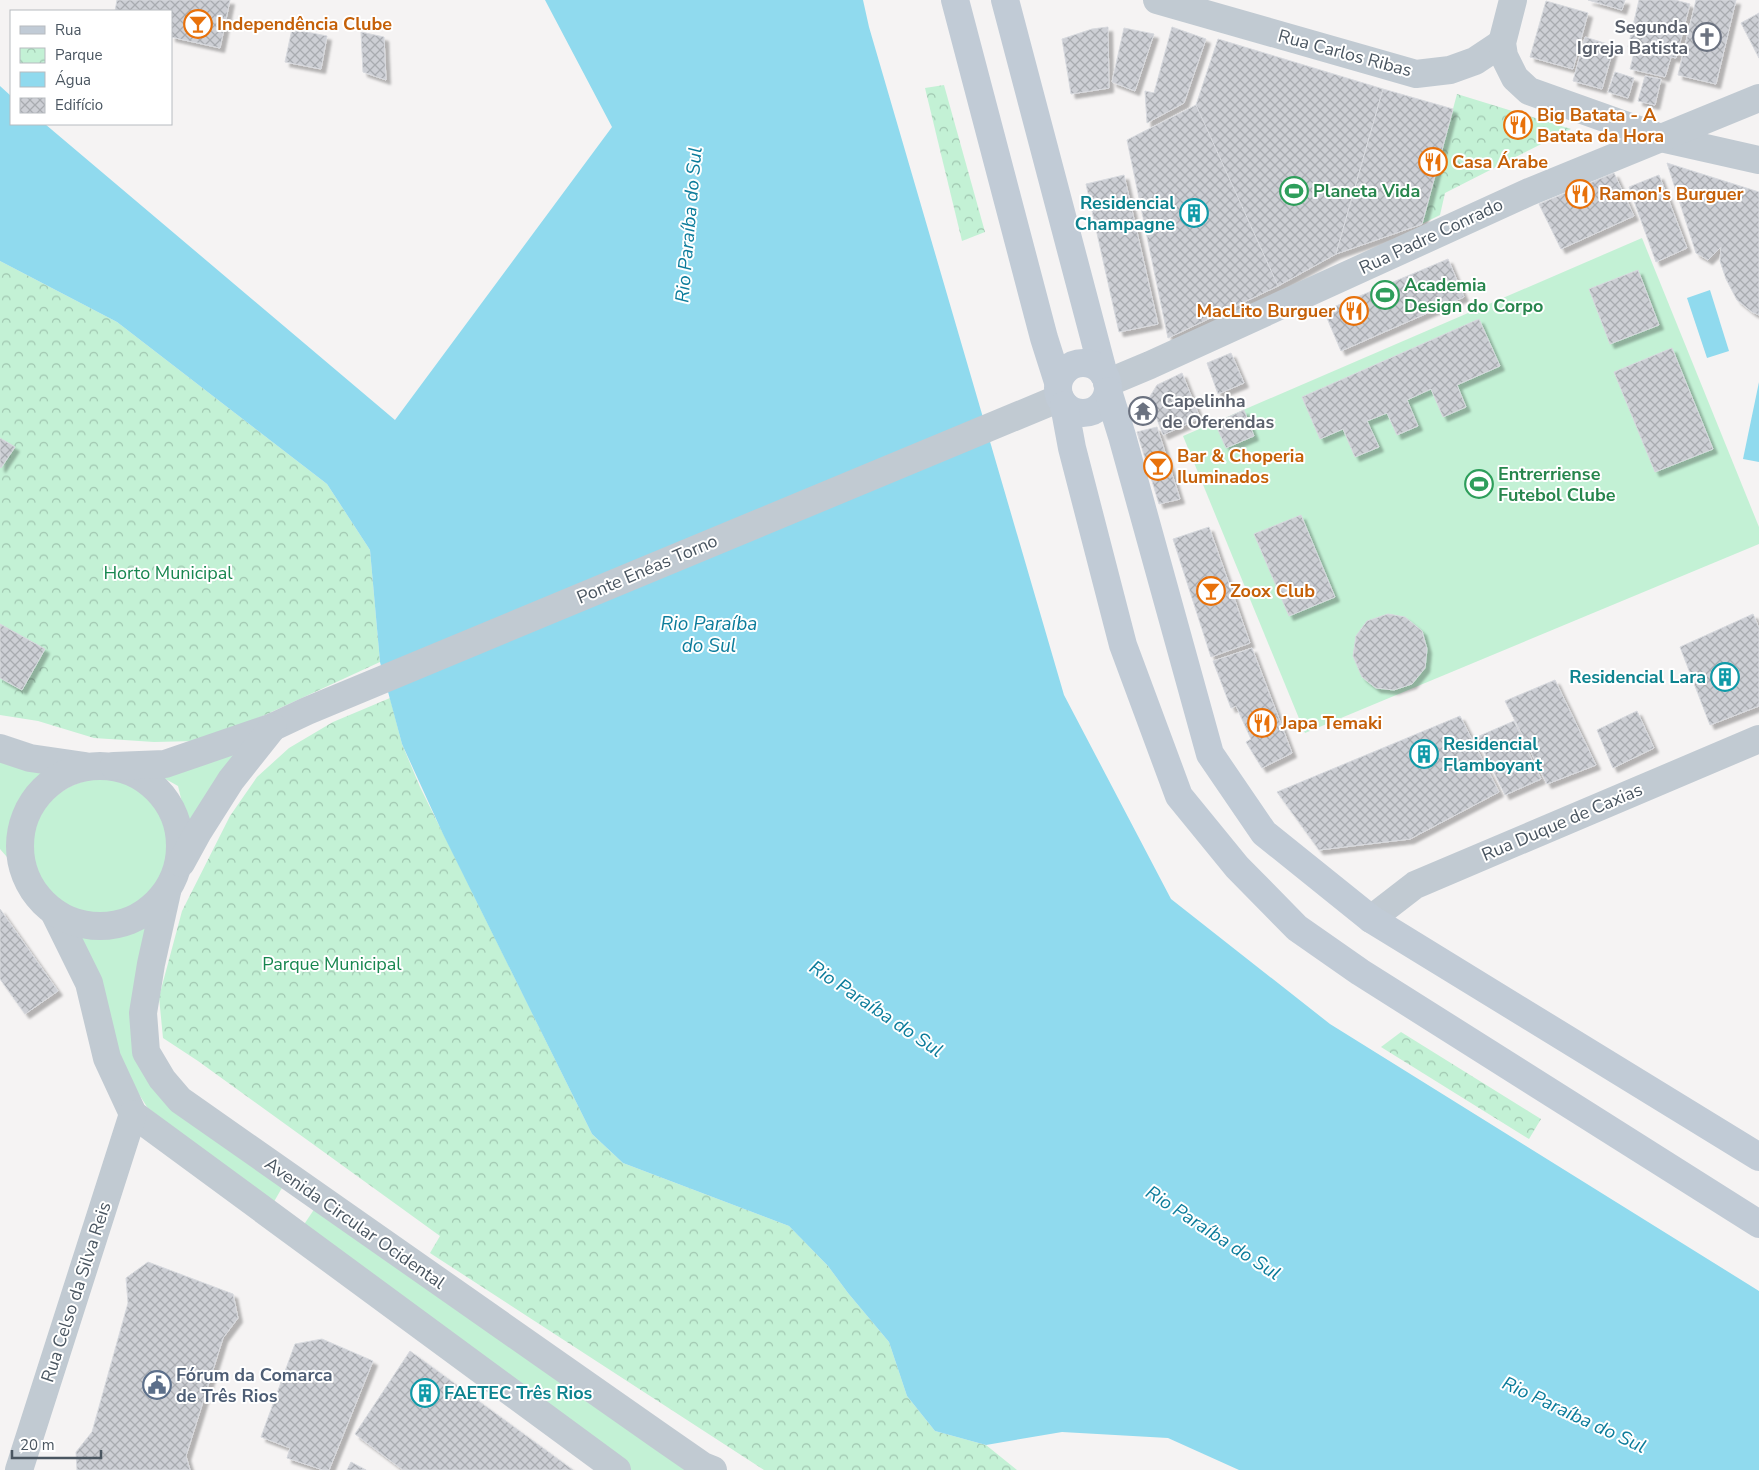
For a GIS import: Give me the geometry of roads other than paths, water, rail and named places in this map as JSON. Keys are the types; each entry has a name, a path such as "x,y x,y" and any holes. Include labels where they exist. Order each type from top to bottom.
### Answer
{"main road":[{"path":"954,0 1044,338 1061,395 1072,448 1123,645 1179,796 1237,867 1297,928 1360,972 1759,1224"},
{"path":"1005,0 1106,383 1210,754 1264,833 1371,918 1759,1157"},
{"path":"1083,363 1099,369 1106,383 1106,399 1095,411 1078,413 1071,410 1061,395 1067,368 1075,364 1083,363"}],"street":[{"name":"Rua Carlos Ribas","path":"1157,0 1416,74 1450,70 1475,61 1502,43"},
{"path":"1513,0 1502,43 1504,56 1514,78 1529,91 1661,138 1759,160"},
{"name":"Rua Padre Conrado","path":"1106,383 1159,361 1529,192 1759,98"},
{"name":"Ponte Enéas Torno","path":"114,766 164,764 273,727 307,711 1021,414 1061,395"},
{"path":"0,854 54,912 77,924 102,927 127,923 150,911 173,880 198,832 231,780 273,727"},
{"name":"Rua Duque de Caxias","path":"1371,918 1415,885 1759,738"},
{"path":"0,748 30,758 87,766 114,766 139,776 160,792 175,815 181,842 173,880"},
{"path":"34,892 22,867 20,840 26,814 40,791 62,775 87,766"},
{"name":"Avenida Circular Ocidental","path":"173,880 151,964 144,1013 146,1052 162,1079 180,1100 664,1439 703,1466 713,1470"},
{"path":"54,912 89,984 107,1058 133,1114 617,1470"},
{"name":"Rua Celso da Silva Reis","path":"19,1470 133,1114"},
{"path":"281,1224 305,1187"}],"water":[{"name":"Rio Paraíba do Sul","path":"545,0 863,0 869,27 1064,695 1171,899 1330,1024 1759,1291 1759,1470 1239,1470 1168,1438 1062,1432 986,1445 935,1431 907,1396 889,1342 828,1266 789,1226 623,1163 592,1134 443,834 402,744 380,662 370,550 327,484 117,322 0,261 0,86 10,95 10,125 46,125 395,420 612,127"},
{"path":"1710,290 1729,351 1707,358 1687,298"},
{"path":"1759,382 1759,462 1743,459"}],"place":[{"name":"Independência Clube","path":"198,24"},
{"name":"Segunda Igreja Batista","path":"1707,37"},
{"name":"Big Batata - A Batata da Hora","path":"1518,125"},
{"name":"Casa Árabe","path":"1433,162"},
{"name":"Planeta Vida","path":"1294,191"},
{"name":"Ramon's Burguer","path":"1580,194"},
{"name":"Residencial Champagne","path":"1194,213"},
{"name":"Academia Design do Corpo","path":"1385,295"},
{"name":"MacLito Burguer","path":"1354,311"},
{"name":"Capelinha de Oferendas","path":"1143,411"},
{"name":"Bar & Choperia Iluminados","path":"1158,466"},
{"name":"Entrerriense Futebol Clube","path":"1479,484"},
{"name":"Zoox Club","path":"1211,591"},
{"name":"Residencial Lara","path":"1725,677"},
{"name":"Japa Temaki","path":"1262,723"},
{"name":"Residencial Flamboyant","path":"1424,754"},
{"name":"Fórum da Comarca de Três Rios","path":"157,1385"},
{"name":"FAETEC Três Rios","path":"425,1393"}],"park label":[{"name":"Horto Municipal","path":"168,573"},
{"name":"Parque Municipal","path":"332,964"}]}
